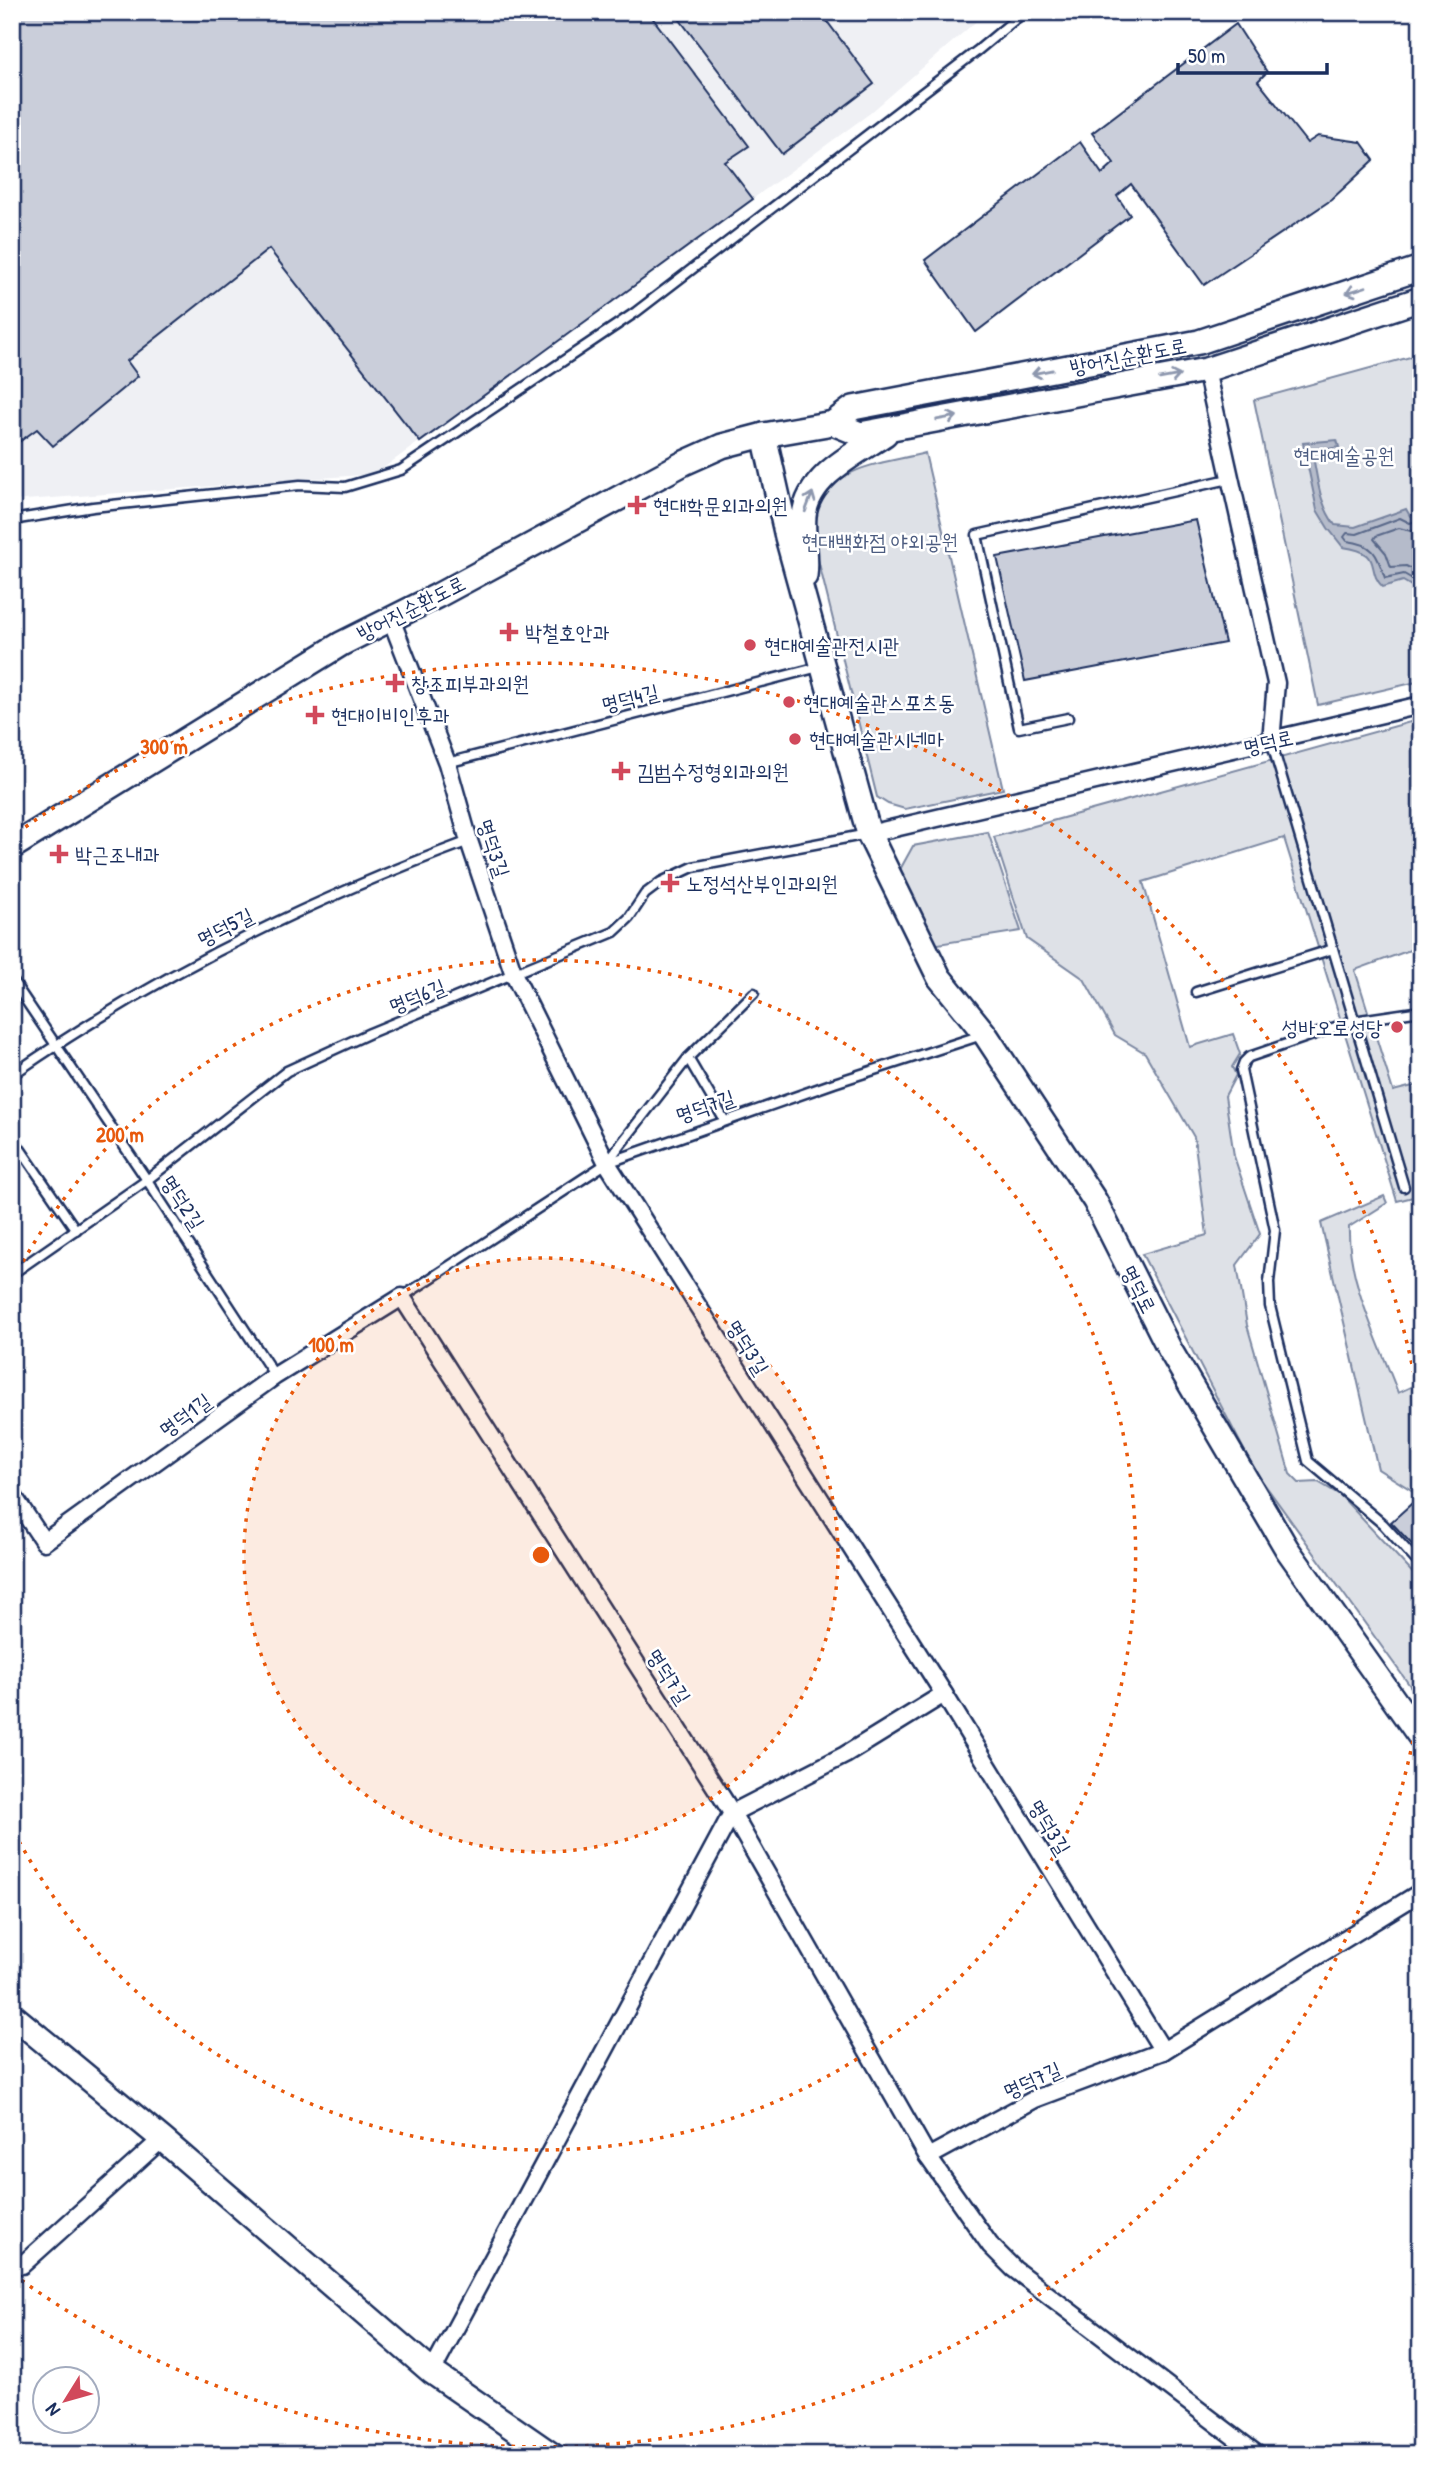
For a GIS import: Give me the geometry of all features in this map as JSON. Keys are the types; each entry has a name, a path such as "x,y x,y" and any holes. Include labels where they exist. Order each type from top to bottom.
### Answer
{"street":[{"name":"방어진순환도로","path":"12,847 341,644 684,463 722,446 764,435 833,423 853,408 1199,342 1421,268"},
{"name":"방어진순환도로","path":"833,423 860,434 1206,370 1421,299"},
{"path":"1206,370 1276,683 1271,741"},
{"path":"802,593 807,561 804,516 813,491 835,468 894,428"},
{"name":"명덕로","path":"764,435 802,593 869,834 939,977 985,1034 1095,1201 1170,1350 1287,1549 1421,1738"},
{"name":"명덕3길","path":"391,619 447,762 469,841 514,975 607,1163 944,1694 1163,2051"},
{"name":"명덕로","path":"869,834 1421,705"},
{"name":"명덕1길","path":"12,1494 44,1542 275,1376 402,1297"},
{"name":"명덕7길","path":"402,1297 732,1813 928,2157 1035,2099 1163,2051 1421,1892"},
{"path":"432,2372 732,1813 845,1755 944,1694"},
{"path":"12,2015 162,2138 432,2372 552,2455"},
{"path":"12,2264 22,2265 162,2138"},
{"path":"928,2157 990,2245 1013,2269 1258,2455"}],"lane":[{"path":"12,520 93,507 300,485 345,487 401,470 636,312 977,51 1024,12"},
{"path":"1068,718 1019,728 977,535 1229,479"},
{"name":"명덕4길","path":"447,762 822,666"},
{"path":"1271,741 1404,1187"},
{"name":"명덕6길","path":"12,1274 147,1180 287,1071 370,1033 614,932 629,918 645,894 661,882 693,867 869,834"},
{"name":"명덕5길","path":"12,1075 55,1045 176,972 293,912 389,871 469,841"},
{"path":"1196,992 1333,949"},
{"name":"명덕2길","path":"12,980 275,1376"},
{"path":"607,1163 688,1058 754,993"},
{"path":"1421,1011 1353,1021 1249,1057 1241,1070 1275,1230 1269,1282 1270,1306 1308,1461 1382,1524 1421,1566"},
{"name":"명덕7길","path":"402,1297 607,1163 985,1034"},
{"path":"688,1058 725,1121"},
{"path":"12,1137 76,1230"}],"shaded area":[{"path":"12,12 987,12 869,114 375,474 12,501"}],"green space":[{"name":"현대예술공원","path":"1421,354 1421,681 1318,705 1254,400"},
{"name":"현대백화점 야외공원","path":"925,453 1003,789 905,809 888,804 877,797 809,523 828,489 841,479 871,466"},
{"path":"1421,719 1421,946 1355,970 1393,1091 1421,1084 1421,1207 1417,1196 1397,1201 1284,838 1143,882 1190,1047 1233,1034 1240,1054 1232,1067 1236,1075 1225,1096 1234,1156 1260,1234 1237,1265 1247,1325 1290,1474 1299,1483 1318,1482 1340,1495 1421,1582 1421,1701 1255,1471 1142,1254 1207,1235 1194,1137 1145,1053 1115,1035 1084,979 1027,939 994,837"},
{"path":"988,832 1021,931 932,945 897,875 913,846"},
{"path":"1384,1196 1387,1203 1349,1227 1350,1247 1353,1268 1366,1311 1398,1393 1421,1382 1421,1496 1378,1469 1321,1223"}],"water":[{"path":"1337,440 1339,447 1312,452 1319,490 1329,516 1335,525 1355,527 1406,509 1410,516 1419,512 1421,592 1403,581 1383,587 1370,558 1365,553 1343,547 1317,510 1303,443"}],"building":[{"path":"12,12 648,12 749,146 725,162 753,199 420,442 269,249 127,361 138,376 53,446 37,429 12,447"},
{"path":"674,12 820,12 874,84 782,154"},
{"path":"1236,24 1267,72 1258,81 1307,143 1318,136 1361,142 1374,160 1331,200 1204,285 1131,184 1117,196 1130,215 976,332 925,260 1080,142 1102,174 1114,163 1092,133"},
{"path":"1196,520 1225,643 1025,681 997,557"},
{"path":"1419,1497 1421,1499 1421,1554 1391,1522"}],"place":[{"name":"현대학문외과의원","path":"637,505"},
{"name":"박철호안과","path":"509,632"},
{"name":"현대예술관전시관","path":"750,645"},
{"name":"창조피부과의원","path":"395,683"},
{"name":"현대예술관스포츠동","path":"789,702"},
{"name":"현대이비인후과","path":"315,715"},
{"name":"현대예술관시네마","path":"795,739"},
{"name":"김범수정형외과의원","path":"621,771"},
{"name":"박근조내과","path":"59,854"},
{"name":"노정석산부인과의원","path":"670,883"},
{"name":"성바오로성당","path":"1397,1027"}]}
